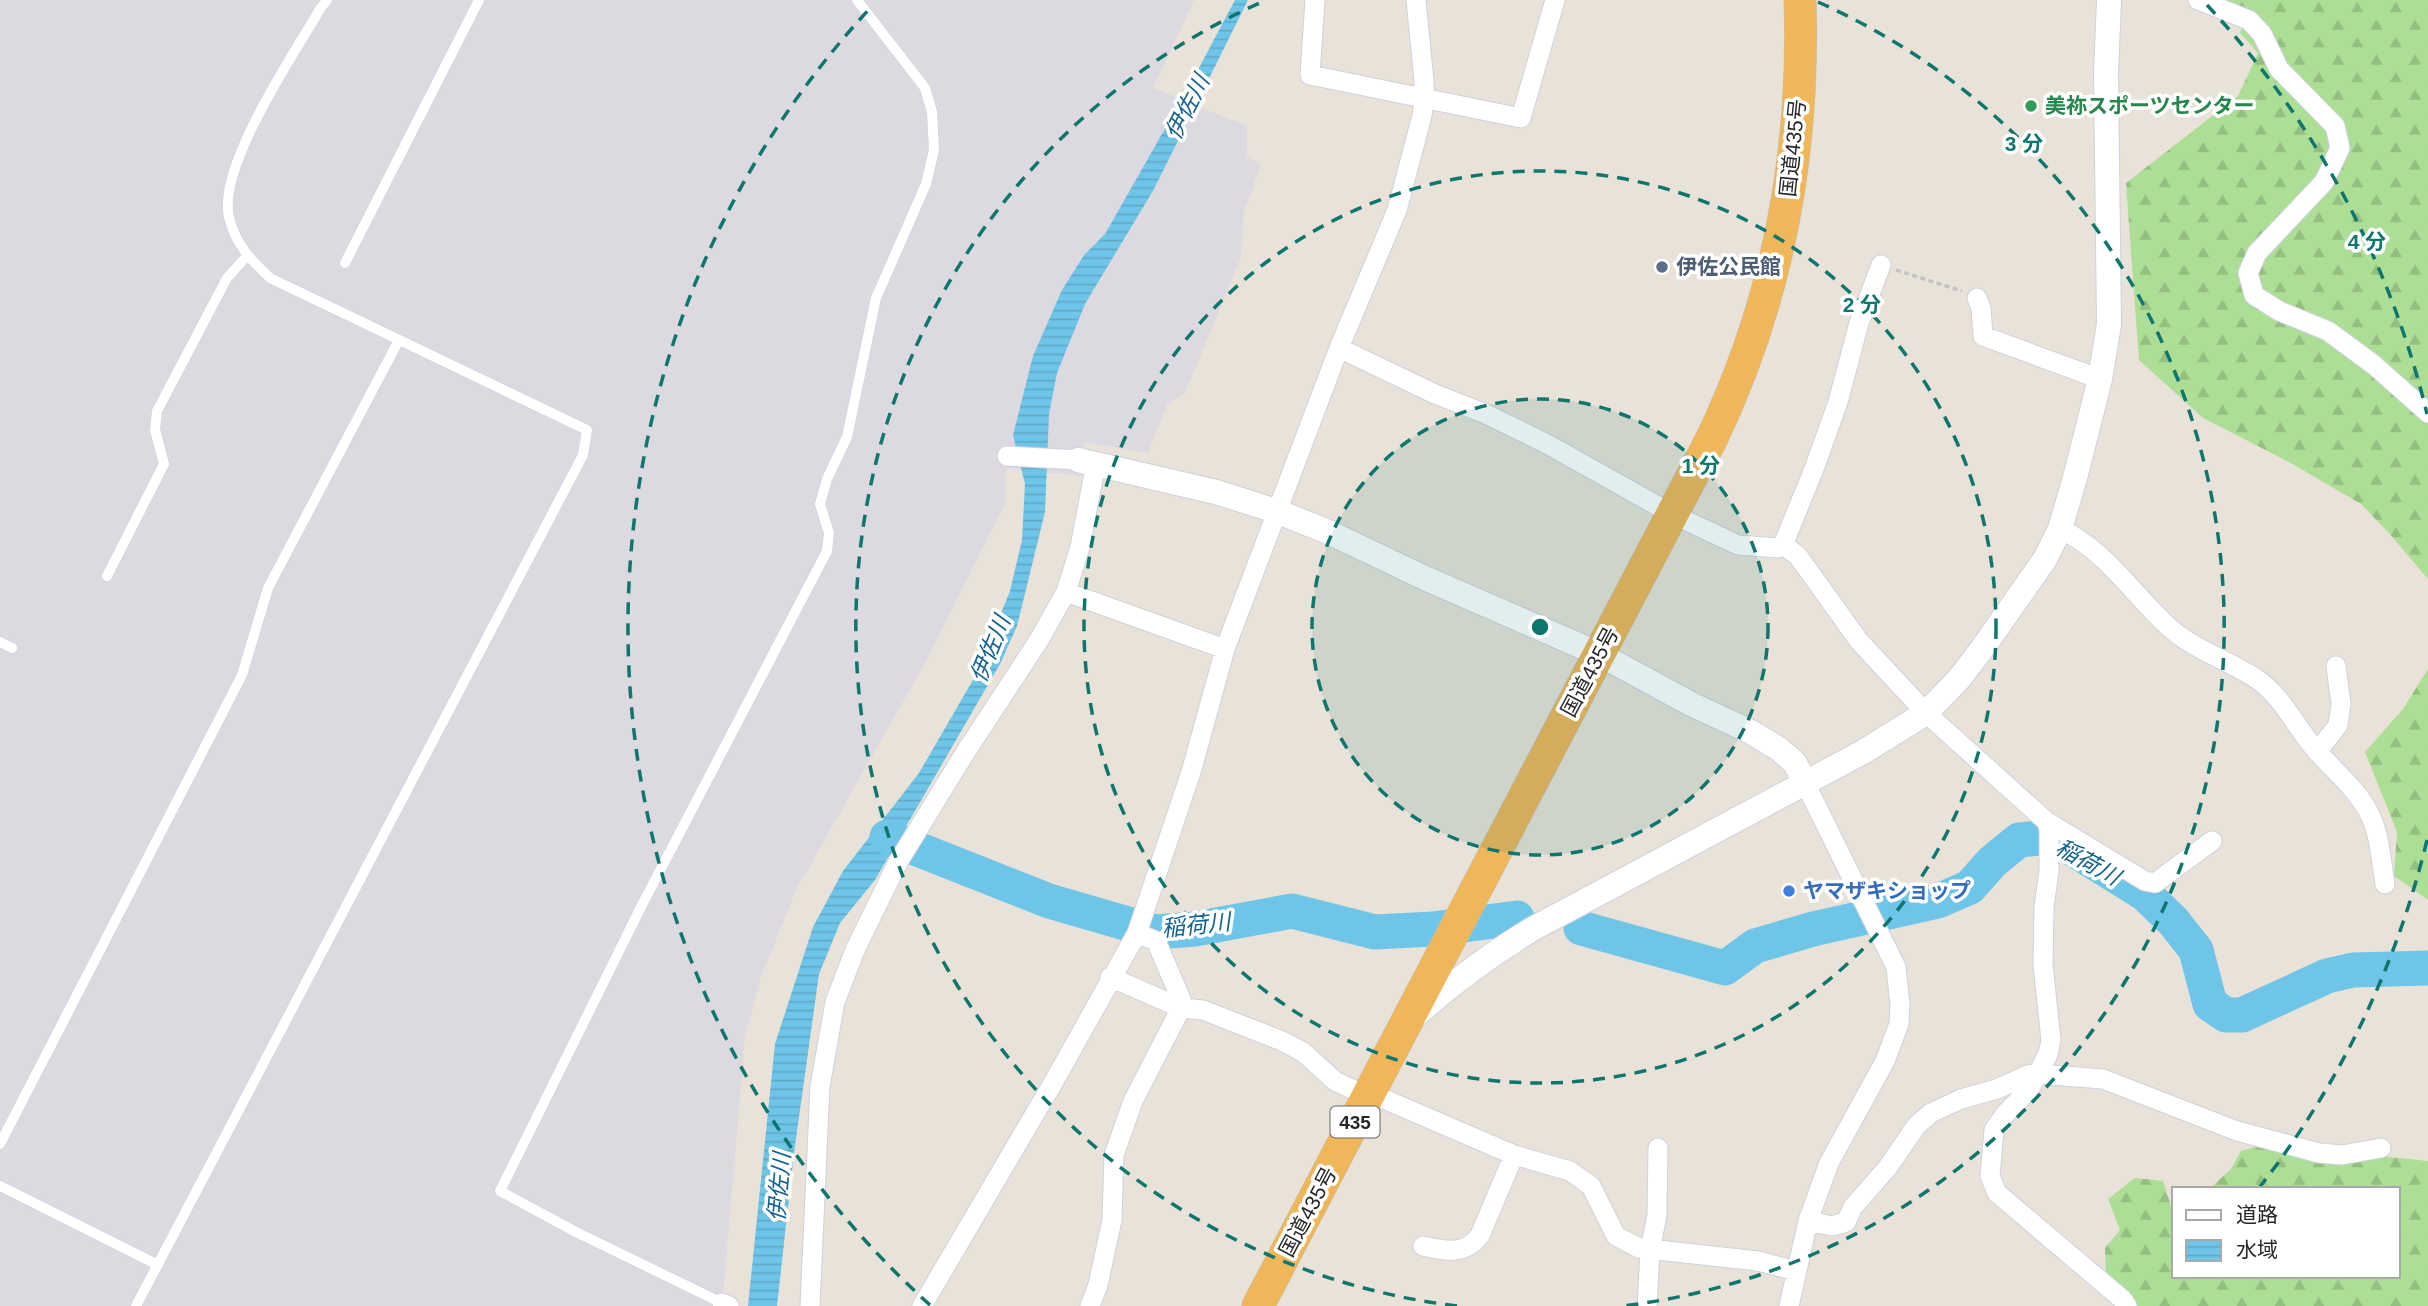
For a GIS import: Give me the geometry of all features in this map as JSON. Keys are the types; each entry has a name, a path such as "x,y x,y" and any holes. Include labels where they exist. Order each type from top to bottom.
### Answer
{"highway":[{"name":"国道435号","path":"1258,1306 1736,388 1769,288 1793,171 1801,57 1800,0"}],"street":[{"path":"1315,0 1310,75 1521,118 1555,0"},
{"path":"922,1306 1053,1083 1137,933 1192,769 1226,649 1276,510 1397,209 1422,116 1424,81 1416,0"},
{"path":"1407,1023 1463,974 1505,945 1894,734 1926,713 1958,680 2033,578 2060,529 2076,478 2100,379 2109,324 2106,74 2109,0"},
{"path":"2198,0 2249,20 2262,34 2279,69 2335,126 2340,148 2324,182 2257,253 2248,273 2254,295 2278,311 2328,331 2374,365 2428,413"},
{"path":"1783,545 1838,401 1859,323 1881,265"},
{"path":"1977,298 1981,308 1983,336 2100,379"},
{"path":"1339,348 1549,444 1672,514 1738,545 1762,548 1783,545 1798,556 1859,641 1926,713 2046,821 2145,881 2155,883 2212,841"},
{"path":"1007,456 1087,461 1216,492 1276,510 1599,654 1779,748 1795,763 1896,967 1900,1005 1899,1024 1885,1061 1829,1163 1808,1221 1789,1306"},
{"path":"810,1306 820,1086 835,1002 855,950 898,862 1039,640 1066,592 1080,547 1087,461"},
{"path":"2060,529 2093,549 2176,633 2262,682 2317,751 2346,780 2369,812 2379,845 2385,884"},
{"path":"1066,592 1226,649"},
{"path":"2317,751 2338,725 2341,704 2336,666"},
{"path":"2046,821 2049,829 2049,871 2044,907 2043,965 2045,998 2051,1029 2048,1054 2029,1090 2006,1113 1994,1130 1990,1177 1997,1193 2127,1306"},
{"path":"1090,1306 1098,1285 1112,1220 1114,1155 1133,1101 1181,1008 1181,999 1156,942 1137,933"},
{"path":"1110,977 1181,1008 1203,1010 1282,1041 1303,1052 1335,1081 1356,1091 1370,1093 1514,1155 1570,1171 1591,1186 1616,1237 1639,1248 1758,1261 1797,1271"},
{"path":"1808,1221 1832,1226 1846,1222 1853,1207 1888,1167 1917,1125 1931,1113 2028,1075 2104,1079 2237,1131 2319,1153 2342,1155 2381,1148"},
{"path":"1647,1306 1650,1251 1657,1215 1658,1148"},
{"path":"1423,1245 1447,1252 1462,1249 1475,1242 1480,1236 1514,1155"}],"lane":[{"path":"136,1306 583,455 587,430 270,278 247,256 236,238 228,214 231,180 248,135 327,0"},
{"path":"345,263 479,0"},
{"path":"726,1305 576,1232 500,1191 642,905 827,551 829,533 820,504 827,479 850,425 876,298 926,184 934,150 932,112 925,88 857,0"},
{"path":"107,576 164,464 155,430 157,411 227,278 247,256"},
{"path":"0,1144 242,675 268,589 399,340"},
{"path":"0,642 12,648"},
{"path":"0,1186 158,1265"}],"path":[{"path":"1881,265 1969,293 1977,298"}],"shaded area":[{"path":"0,0 1194,0 1153,88 1247,126 1247,157 1261,165 1244,212 1241,257 1185,393 1167,405 1148,453 1084,442 1082,476 1006,468 1005,504 925,663 796,890 761,977 745,1037 722,1306 0,1306"}],"green space":[{"path":"2220,0 2428,0 2428,579 2361,504 2289,462 2203,418 2139,360 2126,183 2238,96 2258,53 2240,33 2248,13"},
{"path":"2428,669 2428,900 2394,876 2397,832 2365,752 2403,709"},
{"path":"2264,1144 2428,1161 2428,1306 2136,1306 2106,1274 2105,1248 2120,1230 2108,1199 2135,1178 2163,1181 2172,1209 2172,1278 2400,1278 2400,1187 2211,1187 2231,1169 2241,1151"}],"water":[{"name":"伊佐川","path":"1235,0 1248,0 1154,189 1085,304 1057,373 1049,414 1045,512 1017,626 1000,664 875,880 840,923 819,974 794,1153 777,1306 748,1306 775,1044 813,927 843,871 919,773 977,673 1010,591 1022,540 1025,484 1013,435 1033,356 1062,290 1084,255 1105,234"}],"waterway":[{"name":"稲荷川","path":"887,837 1049,901 1156,932 1195,929 1292,911 1375,932 1433,929 1517,918"},
{"name":"稲荷川","path":"1581,928 1725,968 1755,946 1813,929 1938,901 1970,887 1992,862 2019,840 2040,838 2063,843 2145,894 2173,921 2196,950 2210,1004 2226,1015 2242,1015 2327,976 2353,970 2428,968"}],"place":[{"name":"美祢スポーツセンター","path":"2031,106"},
{"name":"伊佐公民館","path":"1662,267"},
{"name":"ヤマザキショップ","path":"1789,891"}]}
